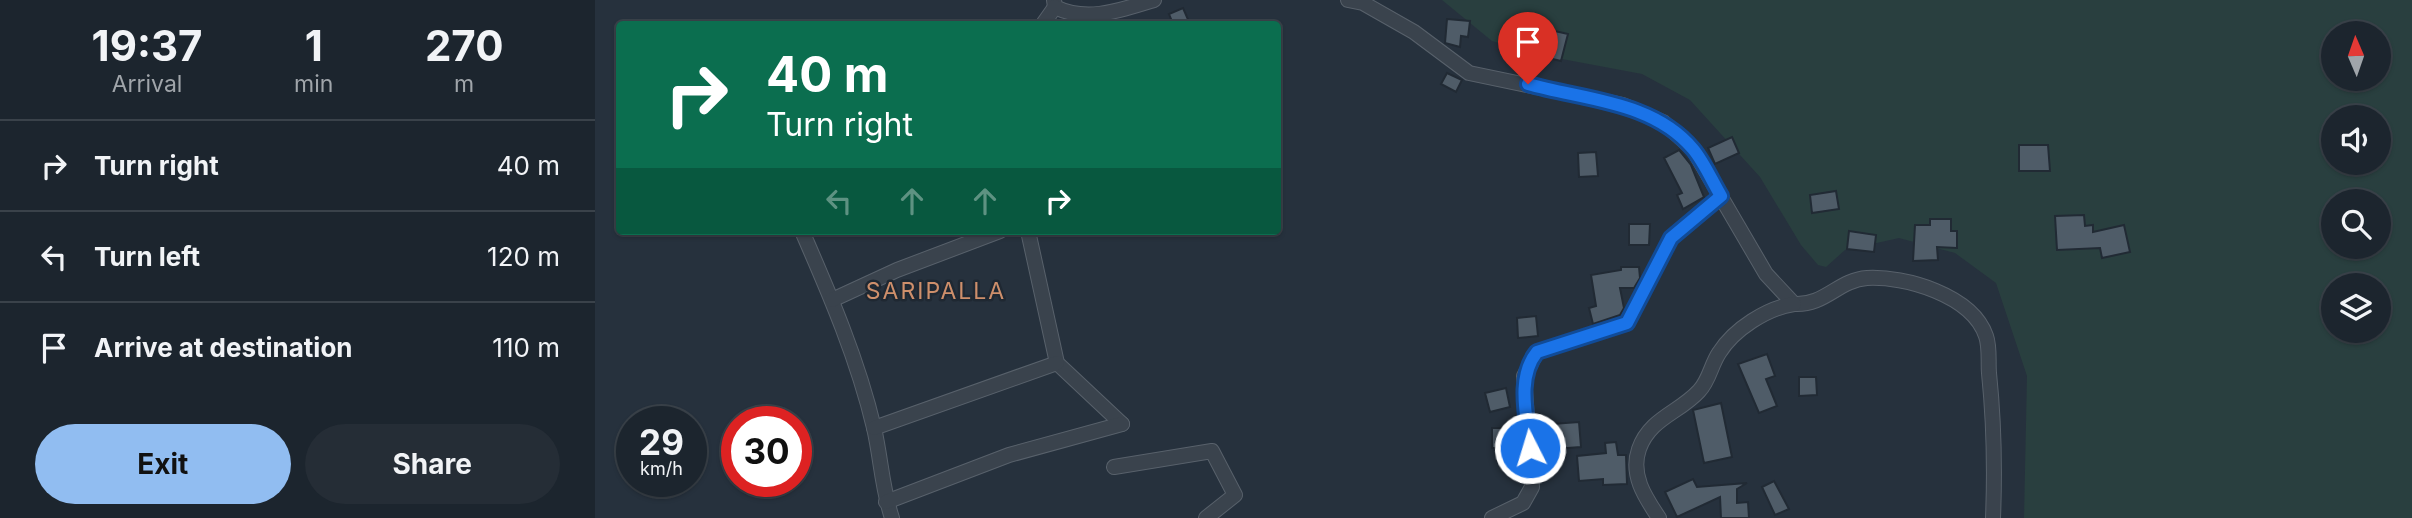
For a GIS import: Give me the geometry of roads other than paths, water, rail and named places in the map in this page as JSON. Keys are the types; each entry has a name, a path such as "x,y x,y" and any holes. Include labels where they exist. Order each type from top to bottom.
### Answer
{"street":[{"path":"1045,21 1055,3 1080,16 1116,11 1154,0"},
{"path":"1347,0 1363,4 1414,32 1469,73 1623,105 1663,122 1693,149 1766,274 1794,304"},
{"path":"1492,518 1524,503 1532,487 1524,376 1530,360 1537,352 1627,323 1671,238 1721,196"},
{"path":"804,235 832,300 874,428 892,518"},
{"path":"832,300 897,270 989,235"},
{"path":"887,502 1009,455 1122,424 1057,363 1029,235"},
{"path":"1659,518 1639,484 1639,451 1654,422 1681,408 1702,388 1719,353 1730,339 1770,312 1794,304 1809,305 1849,282 1888,279 1948,295 1971,315 1986,335 1995,440 1993,518"},
{"path":"874,428 1057,363"},
{"path":"1114,467 1212,451 1235,495 1206,518"}],"district":[{"name":"SARIPALLA","path":"936,291"}]}
